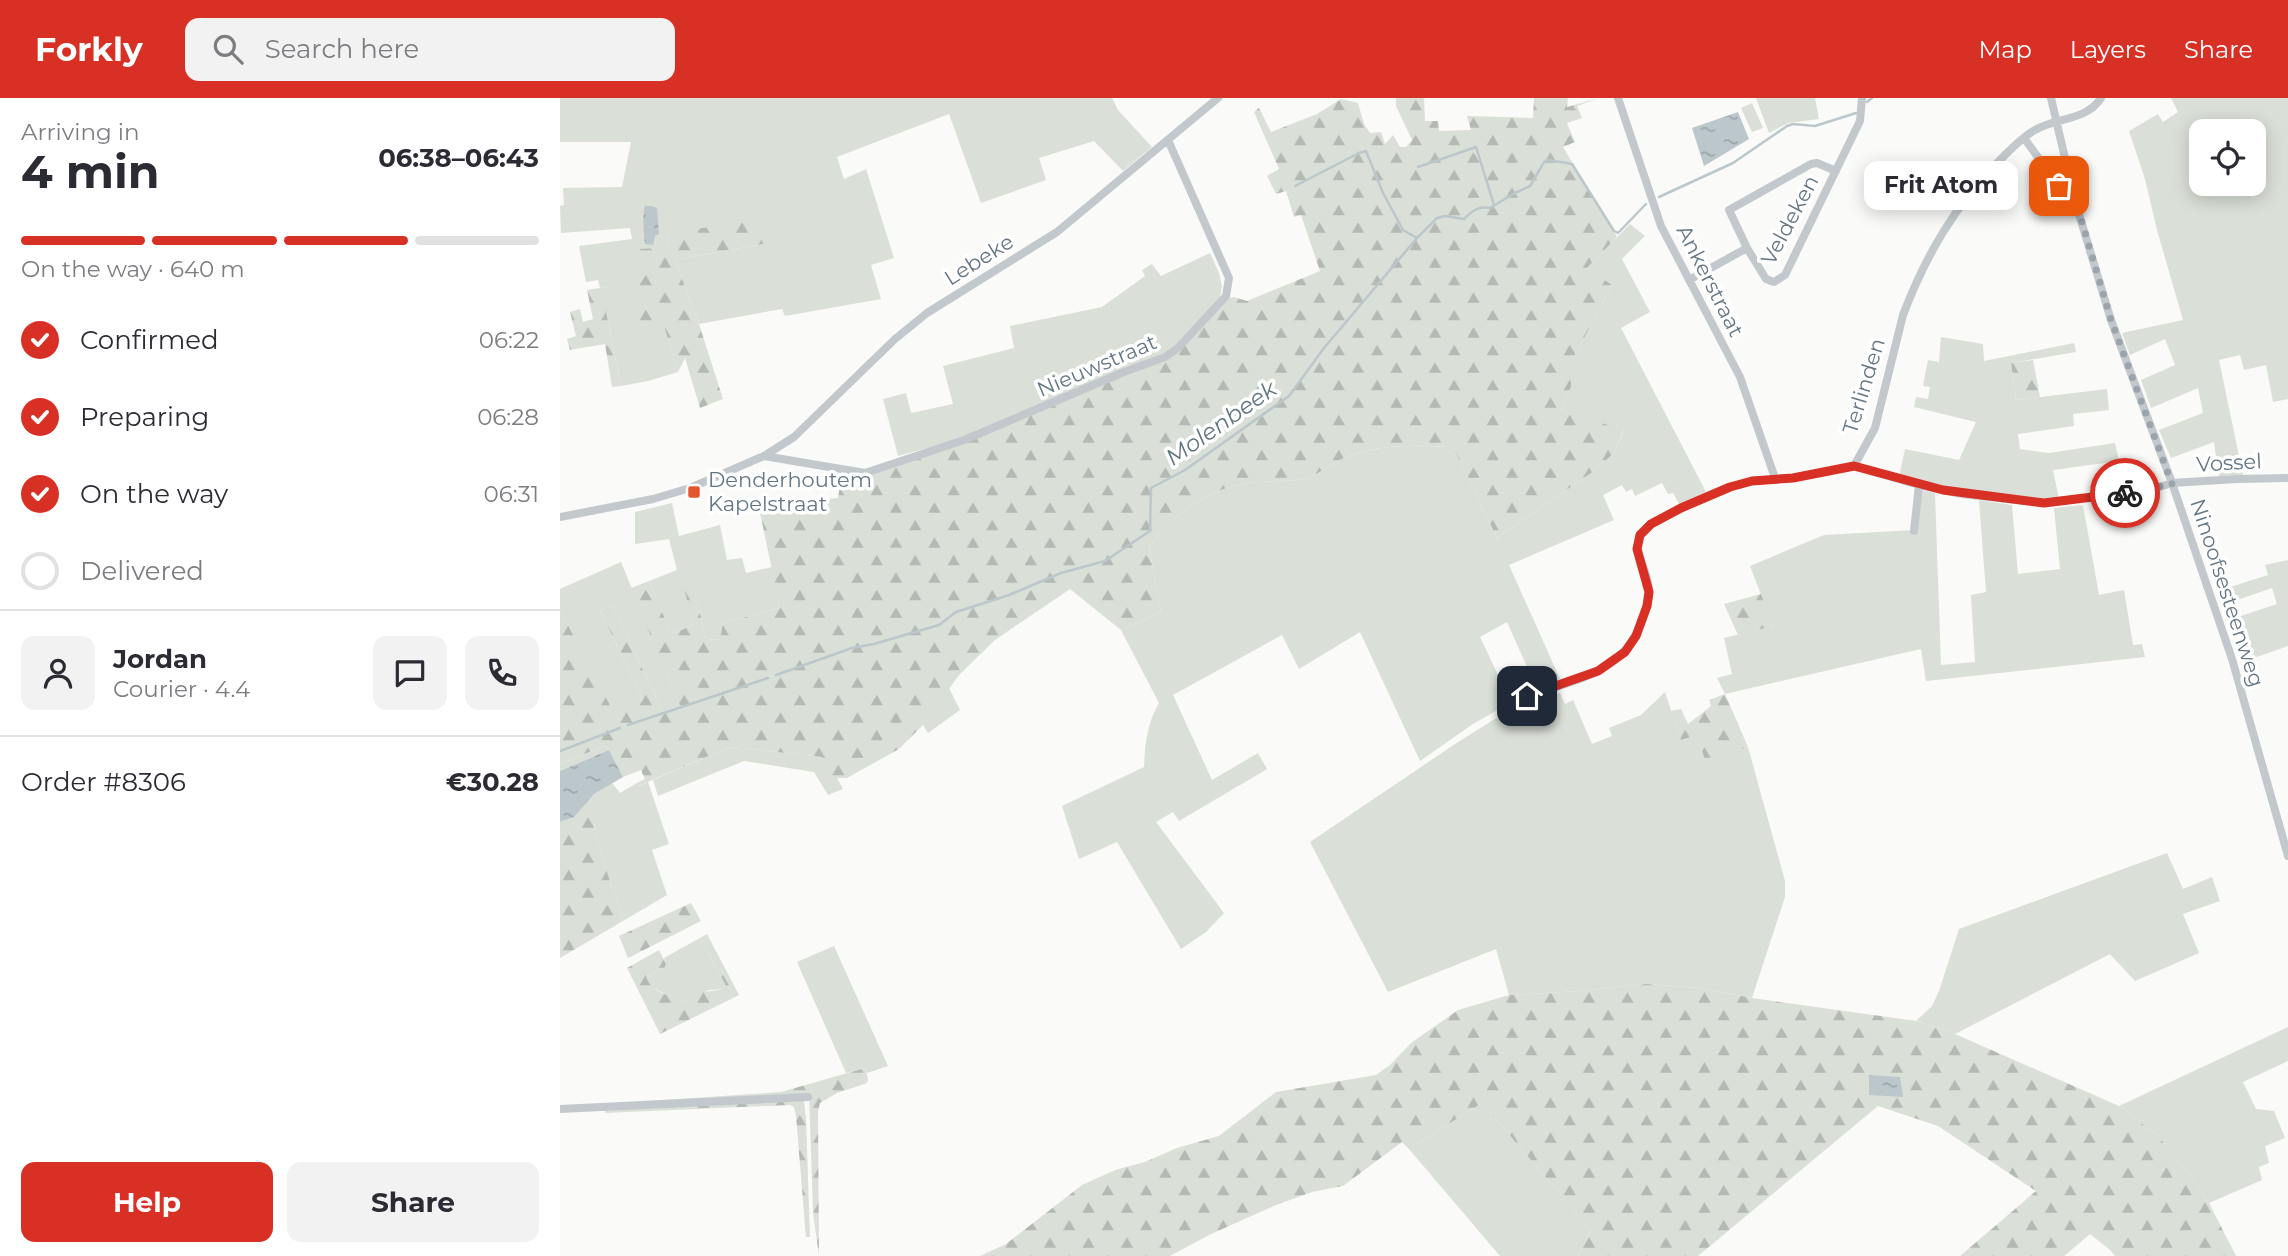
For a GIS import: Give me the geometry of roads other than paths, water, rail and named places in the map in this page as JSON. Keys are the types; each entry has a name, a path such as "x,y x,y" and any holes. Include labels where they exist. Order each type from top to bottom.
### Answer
{"street":[{"name":"Lebeke","path":"560,517 653,499 690,488 764,456 794,437 895,339 927,313 1057,232 1219,98"},
{"name":"Ankerstraat","path":"1618,98 1661,226 1740,377 1775,478"},
{"name":"Veldeken","path":"1836,171 1817,163 1811,164 1729,210 1766,279 1774,282 1785,275 1836,171 1860,121 1862,98"},
{"name":"Ninoofsesteenweg","path":"2051,98 2071,185 2111,320 2172,484 2232,659 2288,856"},
{"name":"Terlinden","path":"1527,696 1598,671 1625,652 1636,636 1647,606 1649,592 1637,549 1637,542 1643,530 1681,508 1730,487 1854,466 1875,428 1903,315 1933,246 1949,221 1990,171 2024,138 2037,128 2087,113 2095,108 2101,98"},
{"path":"2024,138 2059,186 2071,185"},
{"name":"Nieuwstraat","path":"764,456 865,472 1000,426 1164,357 1178,348 1204,323 1226,296 1229,278 1168,140"},
{"name":"Veldeken","path":"1689,280 1747,248"},
{"name":"Vossel","path":"1854,466 1962,494 2044,503 2150,490 2172,484 2288,478"},
{"path":"1914,531 1919,485"},
{"path":"560,1109 808,1097"}],"water":[{"path":"1738,112 1749,139 1704,166 1692,128"},
{"path":"645,206 657,208 659,234 655,236 653,245 645,244"},
{"path":"609,750 623,777 594,794 574,817 560,822 560,771"},
{"path":"1869,1075 1900,1077 1903,1097 1869,1095"}],"waterway":[{"name":"Molenbeek","path":"1867,102 1872,98"},
{"name":"Molenbeek","path":"1659,197 1733,163 1787,126 1815,126 1856,113"},
{"path":"1418,167 1476,147 1494,205"},
{"path":"1295,186 1366,151 1383,193 1403,230 1417,238"},
{"name":"Molenbeek","path":"776,675 852,648 939,625 956,612 1009,595 1061,573 1105,561 1150,531 1151,488 1185,470 1289,396 1324,348 1437,218 1445,216 1464,219 1476,210 1490,208 1530,186 1544,162 1548,160 1572,164 1614,231 1618,233 1646,204"},
{"name":"Molenbeek","path":"628,725 768,678"},
{"name":"Molenbeek","path":"560,751 620,728"}],"place":[{"name":"Frit Atom","path":"2059,186"},
{"name":"Denderhoutem Kapelstraat","path":"694,492"}]}
